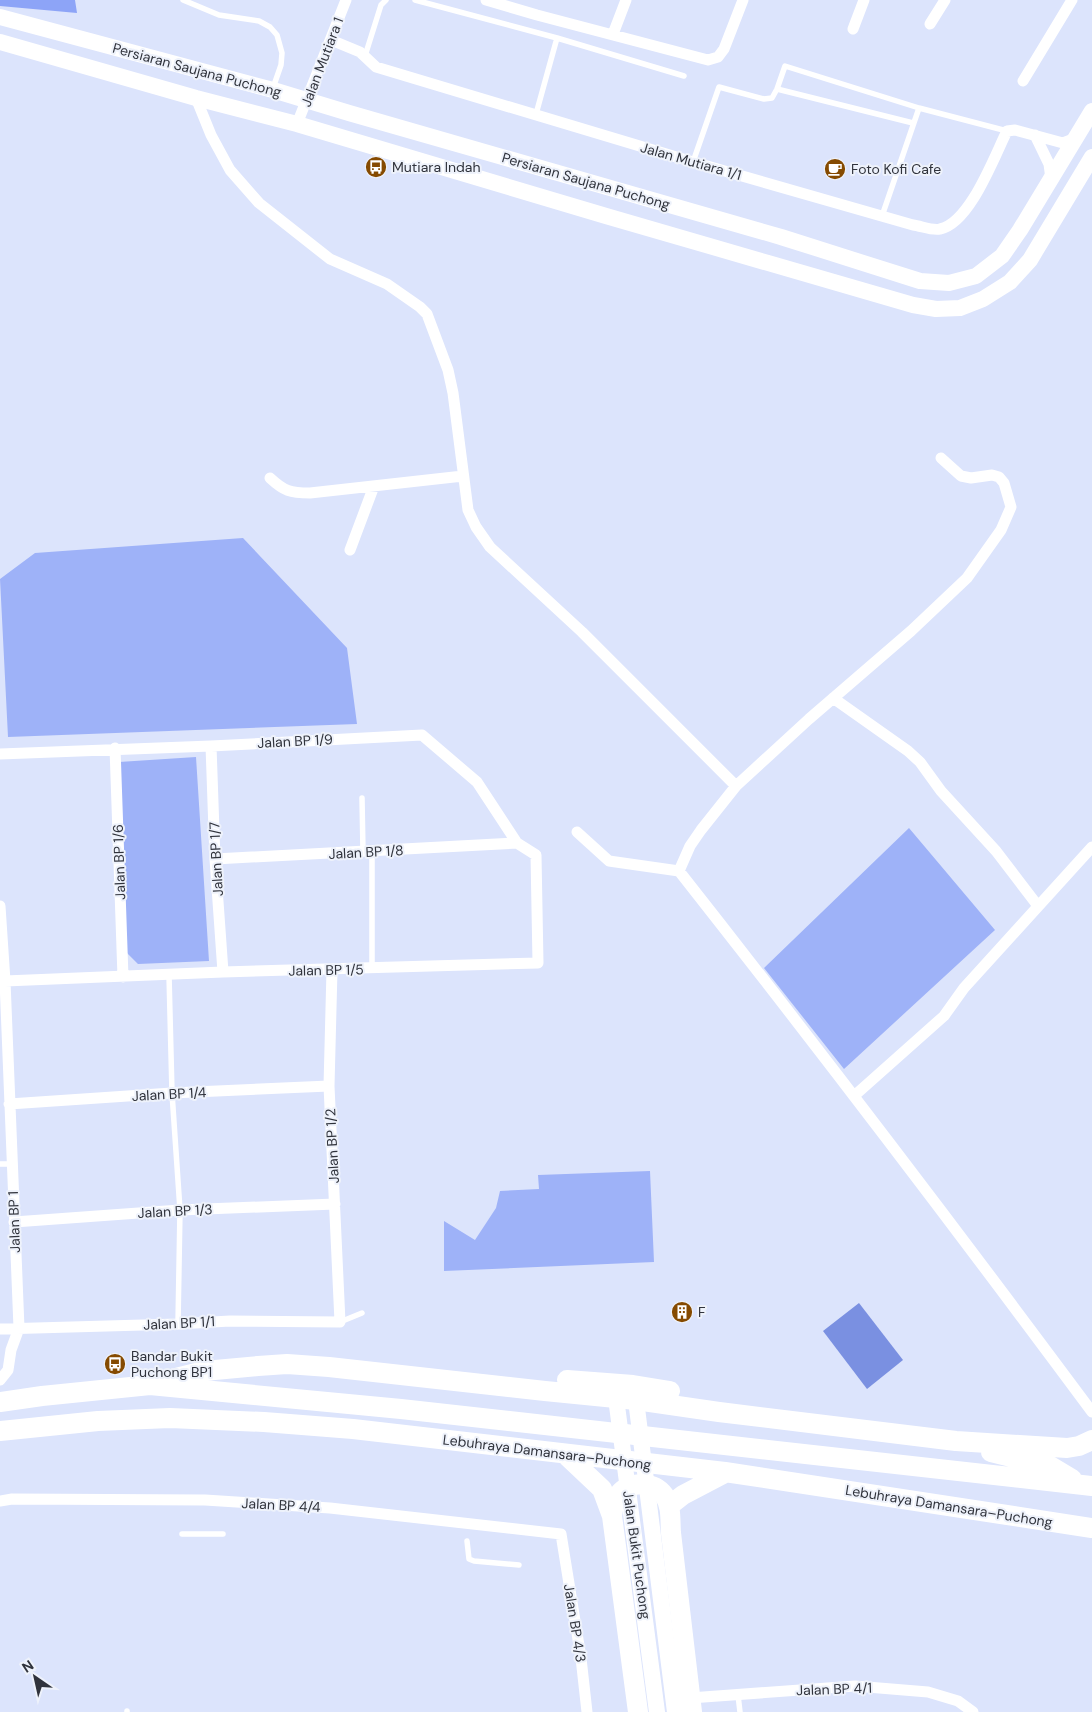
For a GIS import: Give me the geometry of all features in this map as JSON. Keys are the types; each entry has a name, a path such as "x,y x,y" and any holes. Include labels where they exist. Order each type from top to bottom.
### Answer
{"highway":[{"path":"150,1385 204,1371 287,1364 636,1400 956,1441 1067,1448 1079,1446 1092,1440"},
{"path":"400,1376 574,1381 633,1385 703,1396 780,1419"},
{"name":"Lebuhraya Damansara–Puchong","path":"0,1402 150,1385 401,1409 1086,1485"},
{"name":"Lebuhraya Damansara–Puchong","path":"0,1431 107,1420 170,1418 264,1422 353,1429 725,1472 1092,1528"},
{"path":"956,1441 970,1447 1052,1467 1086,1485"},
{"path":"566,1455 602,1489 612,1516 638,1712"},
{"path":"669,1506 682,1495 725,1472"},
{"path":"612,1516 614,1503 618,1495 625,1488 651,1485 658,1488 665,1496 669,1506 691,1705"}],"street":[{"name":"Jalan Mutiara 1","path":"297,124 346,0"},
{"path":"486,0 505,3 708,60 718,57 724,49 743,0"},
{"path":"613,34 626,0"},
{"path":"853,29 864,0"},
{"path":"930,24 945,0"},
{"path":"1023,81 1072,0"},
{"name":"Persiaran Saujana Puchong","path":"0,17 273,90 781,237 920,281 949,283 976,276 1002,256 1020,230 1092,111"},
{"name":"Jalan Mutiara 1/1","path":"331,40 360,52 376,67 693,162 913,225 940,230 957,221 970,206 1007,131"},
{"name":"Persiaran Saujana Puchong","path":"0,42 196,98 297,124 606,216 936,309 960,308 983,300 1010,282 1030,260 1092,157"},
{"path":"196,98 211,135 230,170 259,203 330,259 387,284 427,314 448,370 453,393 468,510 476,527 490,548 582,632 736,786"},
{"path":"1007,131 1015,130 1063,143 1076,138"},
{"path":"1035,136 1049,164 1051,179"},
{"path":"679,871 690,846 736,786 832,698 912,631 967,578 1001,530 1010,507 1004,483 999,477 992,475 971,478 961,476 941,458"},
{"path":"270,478 281,488 293,493 463,476"},
{"path":"350,550 374,486"},
{"path":"832,698 908,751 920,762 941,791 996,851 1038,906"},
{"name":"Jalan BP 1/9","path":"0,754 422,735 477,782 517,844 536,855"},
{"name":"Jalan BP 1/7","path":"211,746 215,859 223,972"},
{"name":"Jalan BP 1/6","path":"115,748 123,976"},
{"path":"577,832 609,861 679,871 854,1096 1092,1412"},
{"name":"Jalan BP 1/8","path":"215,859 517,844"},
{"path":"854,1096 944,1016 964,988 1092,847"},
{"name":"Jalan BP 1/5","path":"5,981 223,972 538,964 536,855"},
{"name":"Jalan BP 1","path":"0,906 5,981 3,1006 9,1104 6,1164 14,1222 19,1328"},
{"name":"Jalan BP 1/2","path":"332,970 330,1086 340,1322"},
{"name":"Jalan BP 1/4","path":"9,1104 172,1093 330,1086"},
{"name":"Jalan BP 1/3","path":"14,1222 180,1210 335,1204"},
{"name":"Jalan BP 1/1","path":"0,1329 230,1321 340,1322"},
{"path":"0,1380 8,1370 11,1350 19,1328"},
{"name":"Jalan Bukit Puchong","path":"616,1398 657,1712"},
{"name":"Jalan Bukit Puchong","path":"636,1400 676,1712"},
{"name":"Jalan BP 4/4","path":"0,1501 12,1498 205,1500 330,1508 561,1534"},
{"name":"Jalan BP 4/3","path":"561,1534 581,1658 587,1712"},
{"name":"Jalan BP 4/1","path":"691,1705 738,1695 855,1686 928,1692 958,1701 972,1712"}],"lane":[{"path":"183,0 219,15 259,20 270,27 277,35 282,53 282,65 273,90"},
{"path":"365,57 381,6 386,0"},
{"path":"415,0 557,38 684,76"},
{"path":"536,114 557,38"},
{"path":"693,162 719,87 764,99 772,98 786,66 919,108 1007,131"},
{"path":"777,89 913,123"},
{"path":"882,216 919,108"},
{"path":"362,798 368,852 372,969"},
{"path":"169,975 172,1093 180,1210 178,1324"},
{"path":"340,1322 362,1313"},
{"path":"182,1534 223,1534"},
{"path":"467,1541 469,1559 519,1565"},
{"path":"738,1695 740,1712"}],"shaded area":[{"path":"0,0 75,0 77,13 0,6"},
{"path":"243,538 347,648 357,724 8,737 0,579 35,553"},
{"path":"196,757 209,961 138,964 126,952 119,762"},
{"path":"909,828 995,930 844,1069 764,968"},
{"path":"650,1171 654,1262 444,1271 444,1221 475,1240 496,1208 500,1191 539,1189 538,1175"},
{"path":"859,1303 903,1360 867,1389 823,1331"}],"place":[{"name":"Mutiara Indah","path":"376,167"},
{"name":"Foto Kofi Cafe","path":"835,169"},
{"name":"F","path":"682,1312"},
{"name":"Bandar Bukit Puchong BP1","path":"115,1364"}]}
